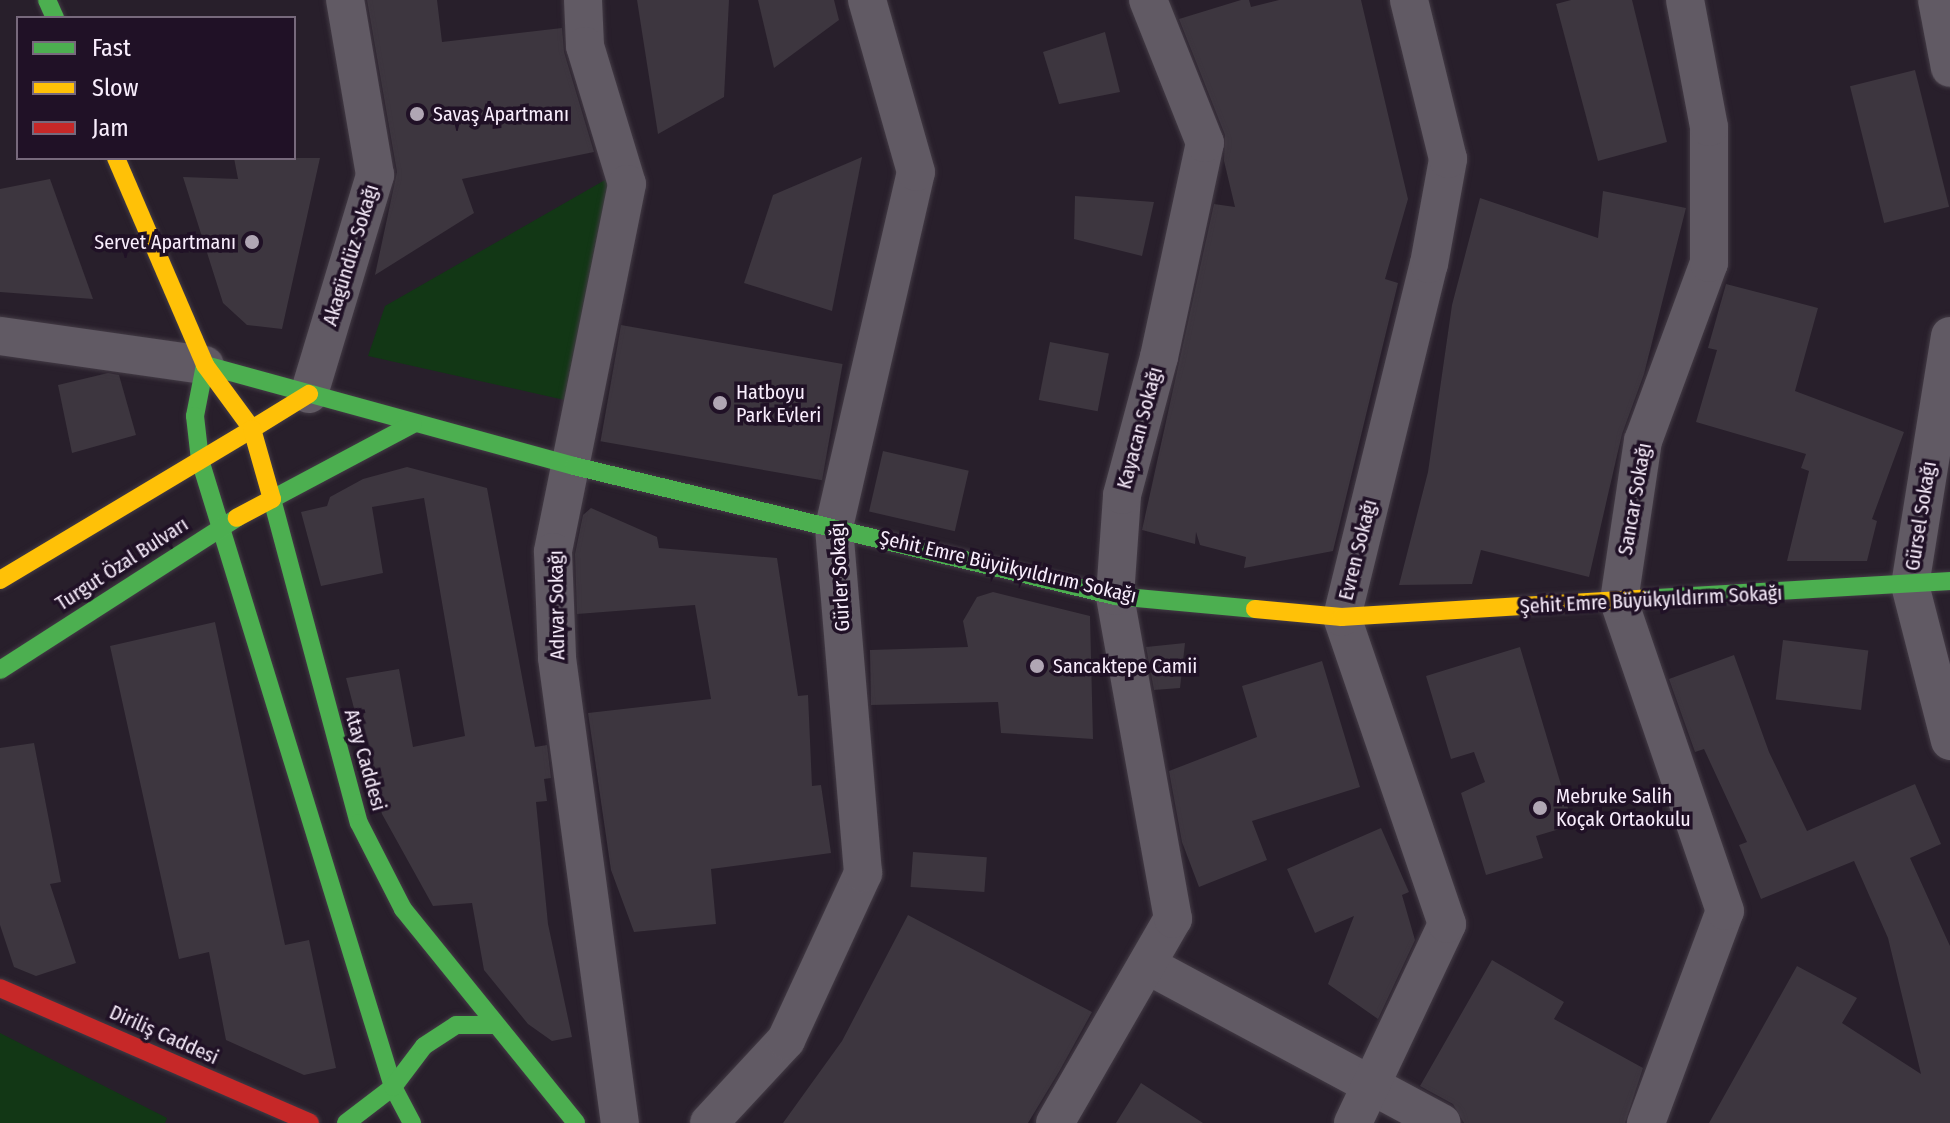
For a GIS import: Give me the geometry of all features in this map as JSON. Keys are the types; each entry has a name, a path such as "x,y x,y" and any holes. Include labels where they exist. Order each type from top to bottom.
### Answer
{"main road":[{"name":"Atay Caddesi","path":"117,160 205,365 252,429 359,823 403,909 576,1123"},
{"name":"Şehit Emre Büyükyıldırım Sokağı","path":"205,365 574,466 1115,596 1342,617 1950,581"},
{"path":"205,365 195,416 200,460 393,1087 412,1123"},
{"path":"0,580 309,394"},
{"path":"272,499 413,424"},
{"name":"Turgut Özal Bulvarı","path":"0,670 219,527 272,499"},
{"name":"Diriliş Caddesi","path":"0,988 310,1123"},
{"path":"346,1123 393,1087 424,1046 456,1025 496,1025"}],"street":[{"name":"Akagündüz Sokağı","path":"309,394 375,175 345,0"},
{"name":"Adıvar Sokağı","path":"583,0 585,46 627,184 574,466 553,552 557,658 620,1123"},
{"name":"Gürler Sokağı","path":"709,1123 786,1040 863,873 834,527 916,172 867,0"},
{"name":"Kayacan Sokağı","path":"1055,1123 1149,966 1173,919 1115,596 1122,495 1159,357 1205,143 1148,0"},
{"name":"Evren Sokağı","path":"1353,1123 1375,1085 1447,924 1342,617 1429,264 1448,159 1409,0"},
{"name":"Sancar Sokağı","path":"1646,1123 1725,911 1619,601 1643,441 1709,263 1709,127 1685,0"},
{"path":"1937,0 1950,68"},
{"path":"0,336 205,365"},
{"name":"Gürsel Sokağı","path":"1950,336 1910,585 1950,741"},
{"path":"1149,966 1442,1123"}],"green space":[{"path":"612,176 569,401 368,356 385,306"},
{"path":"0,1033 167,1118 165,1123 0,1123"}],"building":[{"path":"367,0 437,0 442,42 562,28 564,52 594,152 462,179 474,213 375,275 397,172"},
{"path":"637,0 729,0 724,97 658,134"},
{"path":"758,0 834,0 839,20 774,68"},
{"path":"1249,0 1251,7 1279,0 1361,0 1408,199 1385,279 1398,283 1333,551 1244,568 1246,557 1200,545 1196,532 1195,544 1142,530 1214,204 1235,207 1224,161 1225,135 1179,19"},
{"path":"1571,0 1632,0 1667,142 1598,161 1556,4"},
{"path":"1105,32 1120,92 1059,104 1043,52"},
{"path":"1915,70 1949,207 1884,223 1850,86"},
{"path":"862,157 832,311 744,283 773,195"},
{"name":"Servet Apartmanı","path":"320,158 282,329 247,325 223,303 183,177 238,179 234,160"},
{"path":"50,179 93,299 0,292 0,189"},
{"path":"1603,191 1686,208 1644,374 1622,434 1589,577 1481,550 1472,584 1399,585 1428,472 1452,305 1480,198 1598,238"},
{"path":"1075,196 1154,202 1142,256 1074,239"},
{"path":"1726,284 1818,308 1795,391 1904,432 1872,519 1877,521 1867,561 1787,561 1809,471 1801,468 1806,454 1696,422 1717,350 1708,348"},
{"name":"Hatboyu Park Evleri","path":"621,325 843,364 822,480 601,441"},
{"path":"1050,342 1109,353 1098,411 1039,400"},
{"path":"108,373 119,375 136,435 72,453 58,385"},
{"path":"883,451 969,471 955,531 869,511"},
{"path":"407,467 487,488 535,747 547,745 551,778 544,779 547,801 536,802 548,924 572,1037 552,1041 528,1024 484,970 472,903 433,906 382,814 346,678 399,669 413,747 465,736 424,498 372,507 383,573 321,586 301,512 327,506 330,497 363,479"},
{"path":"591,508 657,537 659,548 777,558 798,696 808,695 812,786 821,785 831,853 711,869 716,924 634,932 611,870 588,713 711,699 695,605 577,614 575,554 583,515"},
{"name":"Sancaktepe Camii","path":"993,592 1090,616 1093,739 1001,733 998,702 871,705 870,650 968,647 963,621 977,597"},
{"path":"215,622 285,945 309,940 336,1068 304,1075 226,1040 209,952 179,959 110,646"},
{"path":"1783,640 1868,650 1861,710 1776,700"},
{"path":"1185,643 1180,688 1154,690 1146,647"},
{"path":"1520,647 1573,825 1536,836 1543,858 1486,875 1461,793 1485,782 1474,752 1451,759 1426,676"},
{"path":"1734,655 1769,752 1807,831 1915,784 1941,844 1910,858 1950,946 1950,1123 1709,1123 1797,966 1857,998 1842,1023 1921,1074 1888,938 1854,861 1761,899 1739,845 1747,842 1704,749 1695,752 1669,679"},
{"path":"1322,661 1360,787 1252,821 1267,860 1199,887 1182,842 1169,771 1257,737 1242,686"},
{"path":"34,743 61,882 50,884 76,963 36,976 14,967 0,925 0,748"},
{"path":"1381,828 1409,892 1402,895 1415,940 1378,1019 1328,984 1354,916 1315,933 1287,869"},
{"path":"913,852 987,857 984,892 911,887"},
{"path":"908,915 1092,1012 1060,1070 1028,1123 783,1123 842,1041"},
{"path":"1492,960 1564,1002 1554,1019 1643,1068 1625,1123 1464,1123 1453,1104 1420,1086"},
{"path":"1141,1083 1203,1123 1116,1123"}],"traffic: fast":[{"path":"47,0 54,16"},
{"path":"205,365 574,466 1115,596 1255,609"},
{"path":"205,365 195,416 200,460 393,1087 412,1123"},
{"path":"413,424 272,499 359,823 403,909 576,1123"},
{"path":"0,670 237,518"},
{"path":"1640,599 1950,581"},
{"path":"346,1123 393,1087 424,1046 456,1025 496,1025"}],"traffic: slow":[{"path":"117,160 205,365 252,429 309,394"},
{"path":"0,580 252,429 272,499 237,518"},
{"path":"1255,609 1342,617 1640,599"}],"traffic: jam":[{"path":"0,988 310,1123"}],"place":[{"name":"Savaş Apartmanı","path":"417,114"},
{"name":"Servet Apartmanı","path":"252,242"},
{"name":"Hatboyu Park Evleri","path":"720,403"},
{"name":"Sancaktepe Camii","path":"1037,666"},
{"name":"Mebruke Salih Koçak Ortaokulu","path":"1540,808"}]}
